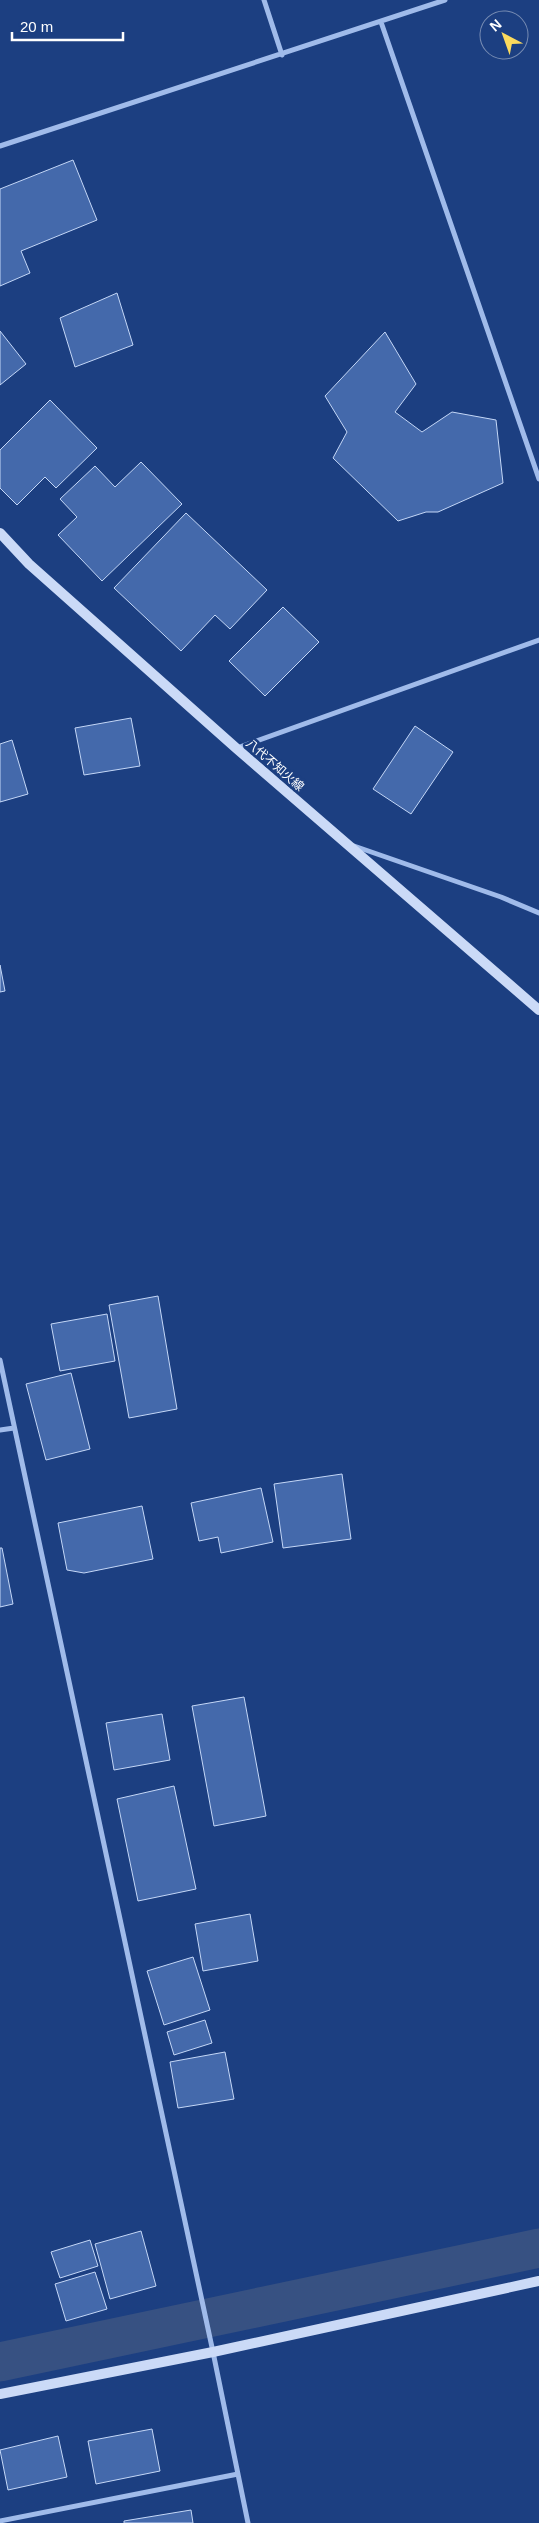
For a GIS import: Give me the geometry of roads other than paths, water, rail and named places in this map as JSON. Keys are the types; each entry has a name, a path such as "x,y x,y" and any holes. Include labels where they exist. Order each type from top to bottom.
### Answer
{"main road":[{"name":"八代不知火線","path":"0,533 29,564 236,748 539,1010"},
{"path":"0,2394 213,2352 539,2281"}],"street":[{"path":"264,0 282,55"},
{"path":"0,146 445,0"},
{"path":"381,22 539,479"},
{"path":"236,748 539,640"},
{"path":"349,844 501,897 539,913"},
{"path":"0,1360 248,2523"},
{"path":"0,1430 14,1428"},
{"path":"0,2521 238,2474"}],"waterway":[{"path":"0,2362 539,2248"}]}
